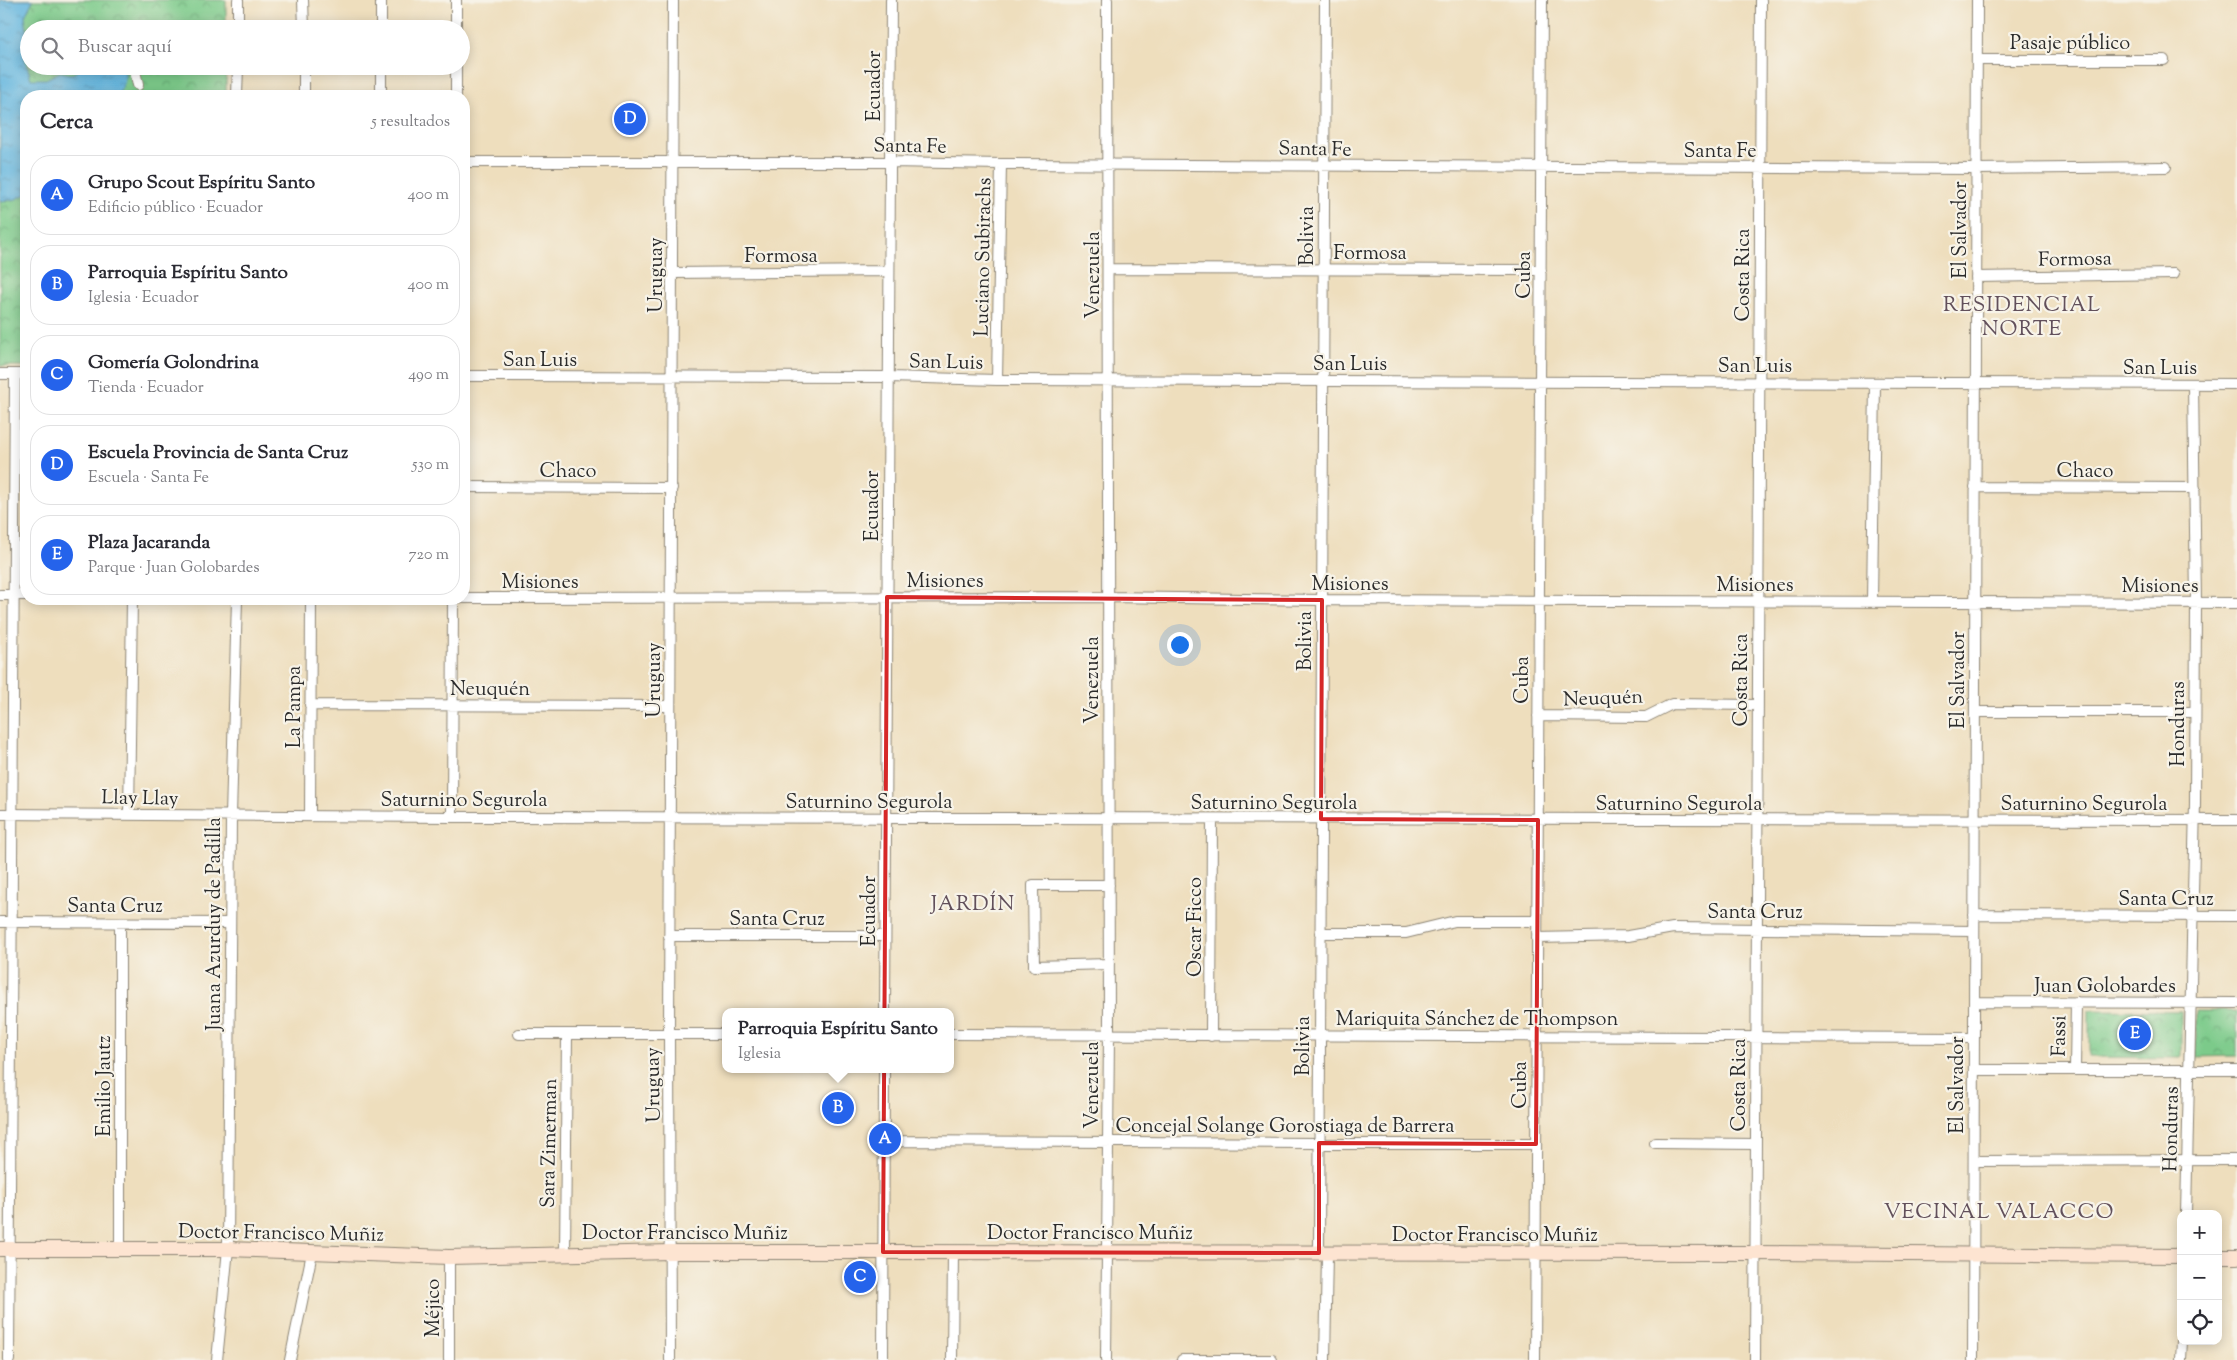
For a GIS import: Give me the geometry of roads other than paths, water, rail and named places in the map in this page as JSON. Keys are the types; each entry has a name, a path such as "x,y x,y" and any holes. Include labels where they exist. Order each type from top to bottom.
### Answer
{"main road":[{"name":"Doctor Francisco Muñiz","path":"5,1249 228,1249 449,1257 670,1252 1755,1253 2177,1256"},
{"path":"2222,1257 2237,1257"}],"street":[{"path":"238,0 238,20"},
{"path":"304,0 304,20"},
{"path":"381,0 381,20"},
{"path":"456,0 456,20"},
{"name":"Uruguay","path":"670,1360 669,936 673,0"},
{"name":"Ecuador","path":"885,1008 891,0"},
{"name":"Venezuela","path":"1106,1360 1109,1035 1109,164 1107,0"},
{"name":"Bolivia","path":"1324,0 1319,1143 1325,1360"},
{"name":"Cuba","path":"1535,1360 1542,0"},
{"name":"Costa Rica","path":"1755,1360 1761,0"},
{"name":"El Salvador","path":"1973,1360 1977,0"},
{"name":"Pasaje público","path":"1977,60 2164,60"},
{"path":"136,75 138,85"},
{"path":"237,90 238,75"},
{"path":"304,75 304,90"},
{"path":"381,75 381,90"},
{"path":"456,75 456,90"},
{"name":"Santa Fe","path":"470,162 890,162 1976,169 2166,167"},
{"name":"Luciano Subirachs","path":"997,380 1001,164"},
{"name":"Formosa","path":"1109,269 1541,270"},
{"name":"Formosa","path":"673,273 889,271"},
{"name":"Formosa","path":"1976,277 2174,274"},
{"path":"0,374 20,374"},
{"name":"San Luis","path":"470,376 889,377 997,380 2237,384"},
{"path":"1872,601 1875,383"},
{"name":"Honduras","path":"2186,1210 2194,820 2196,603 2193,384"},
{"path":"9,1360 5,1249 5,922 12,814 14,595 20,406"},
{"name":"Chaco","path":"470,487 672,488"},
{"name":"Chaco","path":"1975,487 2195,488"},
{"path":"0,595 20,595"},
{"name":"Misiones","path":"470,598 1109,597 1322,600 2237,603"},
{"path":"129,815 132,605"},
{"name":"Juana Azurduy de Padilla","path":"217,1360 228,1249 231,816 237,605"},
{"name":"La Pampa","path":"310,816 311,605"},
{"path":"452,817 453,605"},
{"name":"Neuquén","path":"1538,716 1646,717 1672,704 1757,705"},
{"name":"Neuquén","path":"310,705 670,706"},
{"path":"1975,712 2194,712"},
{"name":"Llay Llay","path":"0,814 310,816"},
{"name":"Saturnino Segurola","path":"310,816 1974,821 2237,820"},
{"name":"Oscar Ficco","path":"1210,1036 1212,819"},
{"path":"1109,885 1032,885 1034,966 1109,964"},
{"name":"Santa Cruz","path":"1974,915 2237,916"},
{"path":"1320,933 1406,933 1455,921 1537,921"},
{"name":"Santa Cruz","path":"5,922 230,923"},
{"name":"Emilio Jautz","path":"120,923 120,1249"},
{"name":"Santa Cruz","path":"1537,938 1628,936 1673,928 1974,931"},
{"name":"Santa Cruz","path":"669,936 885,936"},
{"name":"Juan Golobardes","path":"1974,1002 2237,1003"},
{"name":"Fassi","path":"2075,1070 2076,1002"},
{"path":"518,1034 722,1034"},
{"name":"Sara Zimerman","path":"565,1253 567,1034"},
{"name":"Mariquita Sánchez de Thompson","path":"954,1034 1974,1038"},
{"path":"1974,1070 2237,1070"},
{"path":"883,1360 884,1073"},
{"name":"Concejal Solange Gorostiaga de Barrera","path":"884,1140 1536,1144"},
{"path":"1655,1143 1756,1144"},
{"path":"1974,1161 2237,1160"},
{"path":"952,1360 953,1252"},
{"path":"290,1360 312,1253"},
{"name":"Méjico","path":"449,1257 449,1360"},
{"path":"2181,1360 2182,1345"},
{"path":"1182,1360 1272,1360"}],"water":[{"path":"0,0 33,0 25,16 26,20 20,20 20,75 30,75 31,79 46,79 54,75 125,75 125,78 120,90 20,90 20,197 14,200 0,201"}],"place":[{"name":"Escuela Provincia de Santa Cruz","path":"630,119"},
{"name":"Plaza Jacaranda","path":"2135,1034"},
{"name":"Parroquia Espíritu Santo","path":"838,1108"},
{"name":"Grupo Scout Espíritu Santo","path":"885,1139"},
{"name":"Gomería Golondrina","path":"860,1277"}],"district":[{"name":"RESIDENCIAL NORTE","path":"2022,316"},
{"name":"JARDÍN","path":"973,903"},
{"name":"VECINAL VALACCO","path":"1999,1211"}]}
